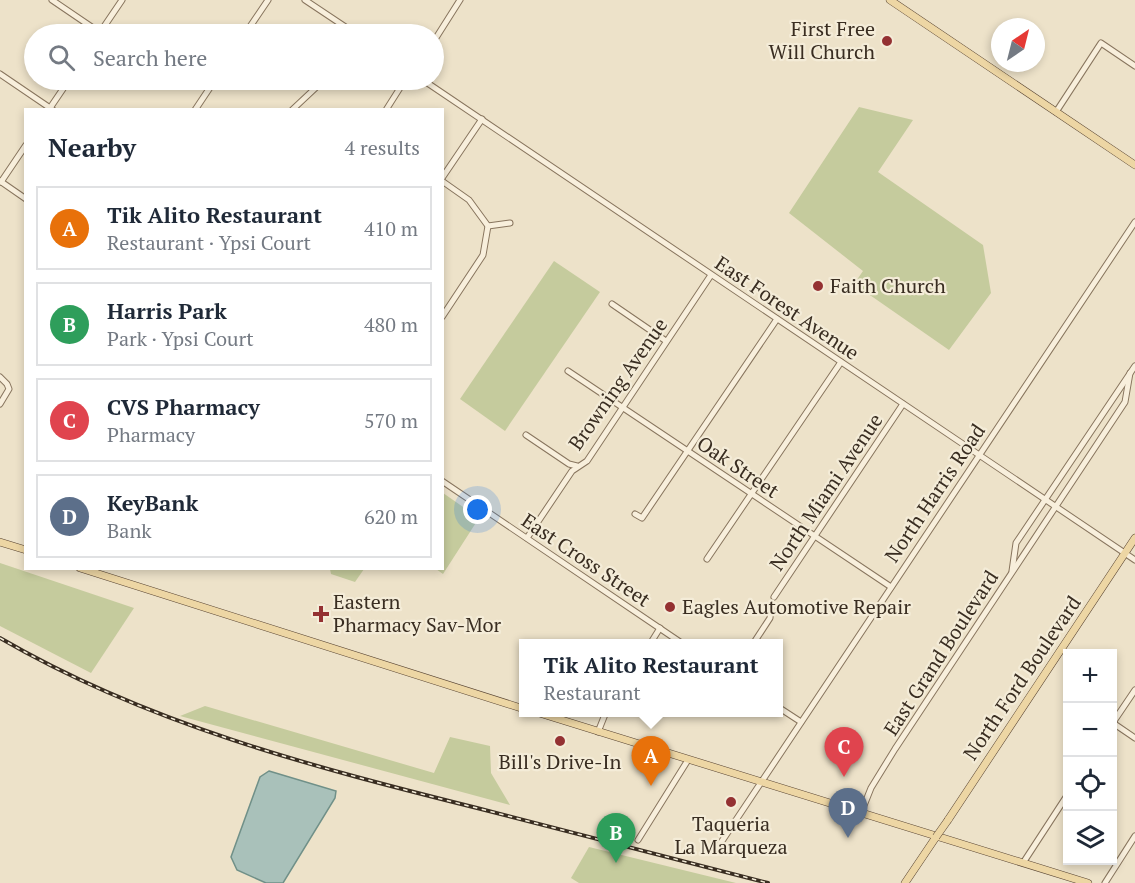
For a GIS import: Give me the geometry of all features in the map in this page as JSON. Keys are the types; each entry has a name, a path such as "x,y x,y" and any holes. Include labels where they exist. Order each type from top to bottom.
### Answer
{"main road":[{"path":"890,0 1135,165"},
{"name":"North Ford Boulevard","path":"905,883 1135,538"},
{"path":"0,542 24,549"},
{"path":"86,570 519,707"},
{"path":"551,717 1088,883"}],"street":[{"path":"52,0 86,24"},
{"path":"106,24 122,0"},
{"path":"252,24 268,0"},
{"path":"305,0 341,24"},
{"path":"444,25 460,0"},
{"path":"1056,112 1101,43 1135,66"},
{"path":"0,74 50,108"},
{"path":"52,108 63,90"},
{"path":"196,108 208,90"},
{"path":"294,108 313,90"},
{"path":"387,108 399,90"},
{"name":"East Forest Avenue","path":"438,90 1135,560"},
{"path":"444,176 482,119"},
{"path":"24,148 0,182 24,198"},
{"path":"444,181 469,200 488,226 483,255 444,314"},
{"name":"North Harris Road","path":"716,850 1135,222"},
{"path":"488,226 510,223"},
{"name":"Browning Avenue","path":"527,538 576,466 587,461 711,275"},
{"path":"612,304 666,341"},
{"path":"635,514 645,520 688,451 777,319"},
{"path":"706,560 841,362"},
{"name":"East Grand Boulevard","path":"1012,573 1016,543 1135,366"},
{"name":"Oak Street","path":"568,371 891,587"},
{"name":"East Grand Boulevard","path":"861,813 871,788 895,749 1125,402 1130,373"},
{"path":"0,377 7,384 7,394 0,404"},
{"name":"North Miami Avenue","path":"774,597 903,404"},
{"path":"526,435 569,465 576,466"},
{"name":"East Cross Street","path":"444,482 676,639"},
{"path":"756,639 770,618 771,608"},
{"path":"653,639 660,628"},
{"path":"1117,718 1135,690"},
{"path":"783,710 801,722"},
{"path":"597,732 604,717"},
{"path":"1117,727 1135,738"},
{"path":"638,840 688,760"},
{"path":"1023,863 1063,802"},
{"path":"1105,883 1135,836"}],"green space":[{"path":"859,107 913,120 878,172 983,245 991,293 949,350 854,284 863,271 789,213"},
{"path":"554,261 600,292 505,431 460,399"},
{"path":"444,494 479,518 443,574 437,570 444,570"},
{"path":"0,563 134,608 91,673 0,626"},
{"path":"330,570 363,570 355,582 331,574"},
{"path":"205,706 434,773 450,737 490,746 491,773 510,805 180,716"},
{"path":"589,847 736,883 579,883 571,878"}],"water":[{"path":"269,771 336,791 335,798 283,883 266,883 237,870 231,857 260,777"}],"railway":[{"path":"0,638 114,695 232,740 354,776 768,883"}],"place":[{"name":"First Free Will Church","path":"887,41"},
{"name":"Faith Church","path":"818,286"},
{"name":"Eagles Automotive Repair","path":"670,607"},
{"name":"Eastern Pharmacy Sav-Mor","path":"321,614"},
{"name":"Bill's Drive-In","path":"560,741"},
{"name":"CVS Pharmacy","path":"844,777"},
{"name":"Tik Alito Restaurant","path":"651,786"},
{"name":"Taqueria La Marqueza","path":"731,802"},
{"name":"KeyBank","path":"848,838"},
{"name":"Harris Park","path":"616,863"}]}
